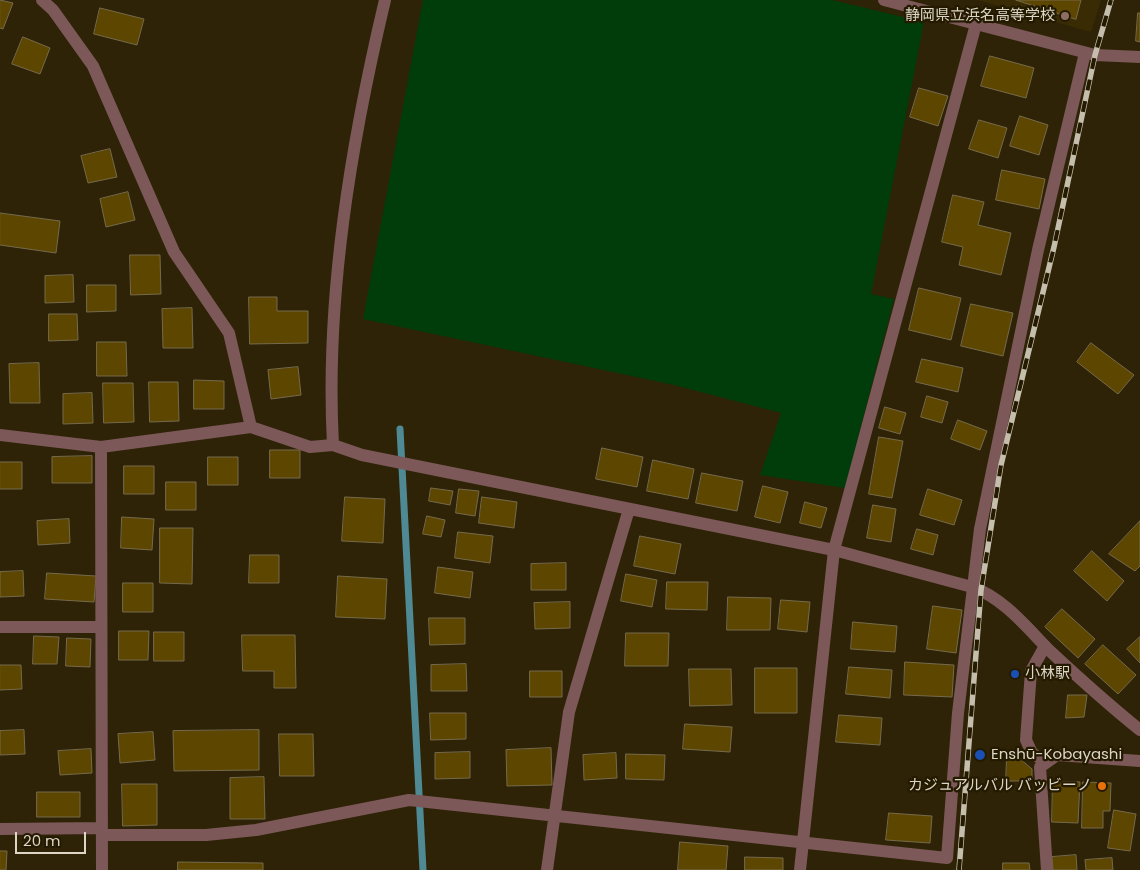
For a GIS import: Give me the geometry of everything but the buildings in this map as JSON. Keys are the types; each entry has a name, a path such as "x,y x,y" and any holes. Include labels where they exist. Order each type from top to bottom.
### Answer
{"street":[{"path":"42,0 54,5 93,66 174,252 229,333 251,427"},
{"path":"333,445 334,328 345,208 368,72 385,0"},
{"path":"884,0 1085,53 1140,58"},
{"path":"800,870 834,550 976,24"},
{"path":"0,829 206,835 256,830 410,800 948,858 958,713 980,529 1019,339 1085,53"},
{"path":"0,435 102,447 251,427 310,447 333,445 385,460 834,550 981,590 1006,608 1102,700 1140,730"},
{"path":"102,447 102,870"},
{"path":"546,870 569,712 629,510"},
{"path":"0,627 101,627"},
{"path":"1045,646 1031,671 1026,740 1032,753 1046,762"},
{"path":"1047,870 1040,767 1057,755 1140,761"}],"shaded area":[{"name":"静岡県立浜名高等学校","path":"978,0 1101,0 1091,32"}],"green space":[{"path":"423,0 832,0 924,22 871,294 894,299 845,488 760,475 781,413 674,385 363,319"}],"waterway":[{"path":"400,429 423,870"}],"railway":[{"path":"959,870 981,590 1001,465 1054,247 1095,55 1111,0"}],"place":[{"name":"静岡県立浜名高等学校","path":"1065,16"},
{"name":"小林駅","path":"1015,674"},
{"name":"Enshū-Kobayashi","path":"980,755"},
{"name":"カジュアルバル バッビーノ","path":"1102,786"}]}
